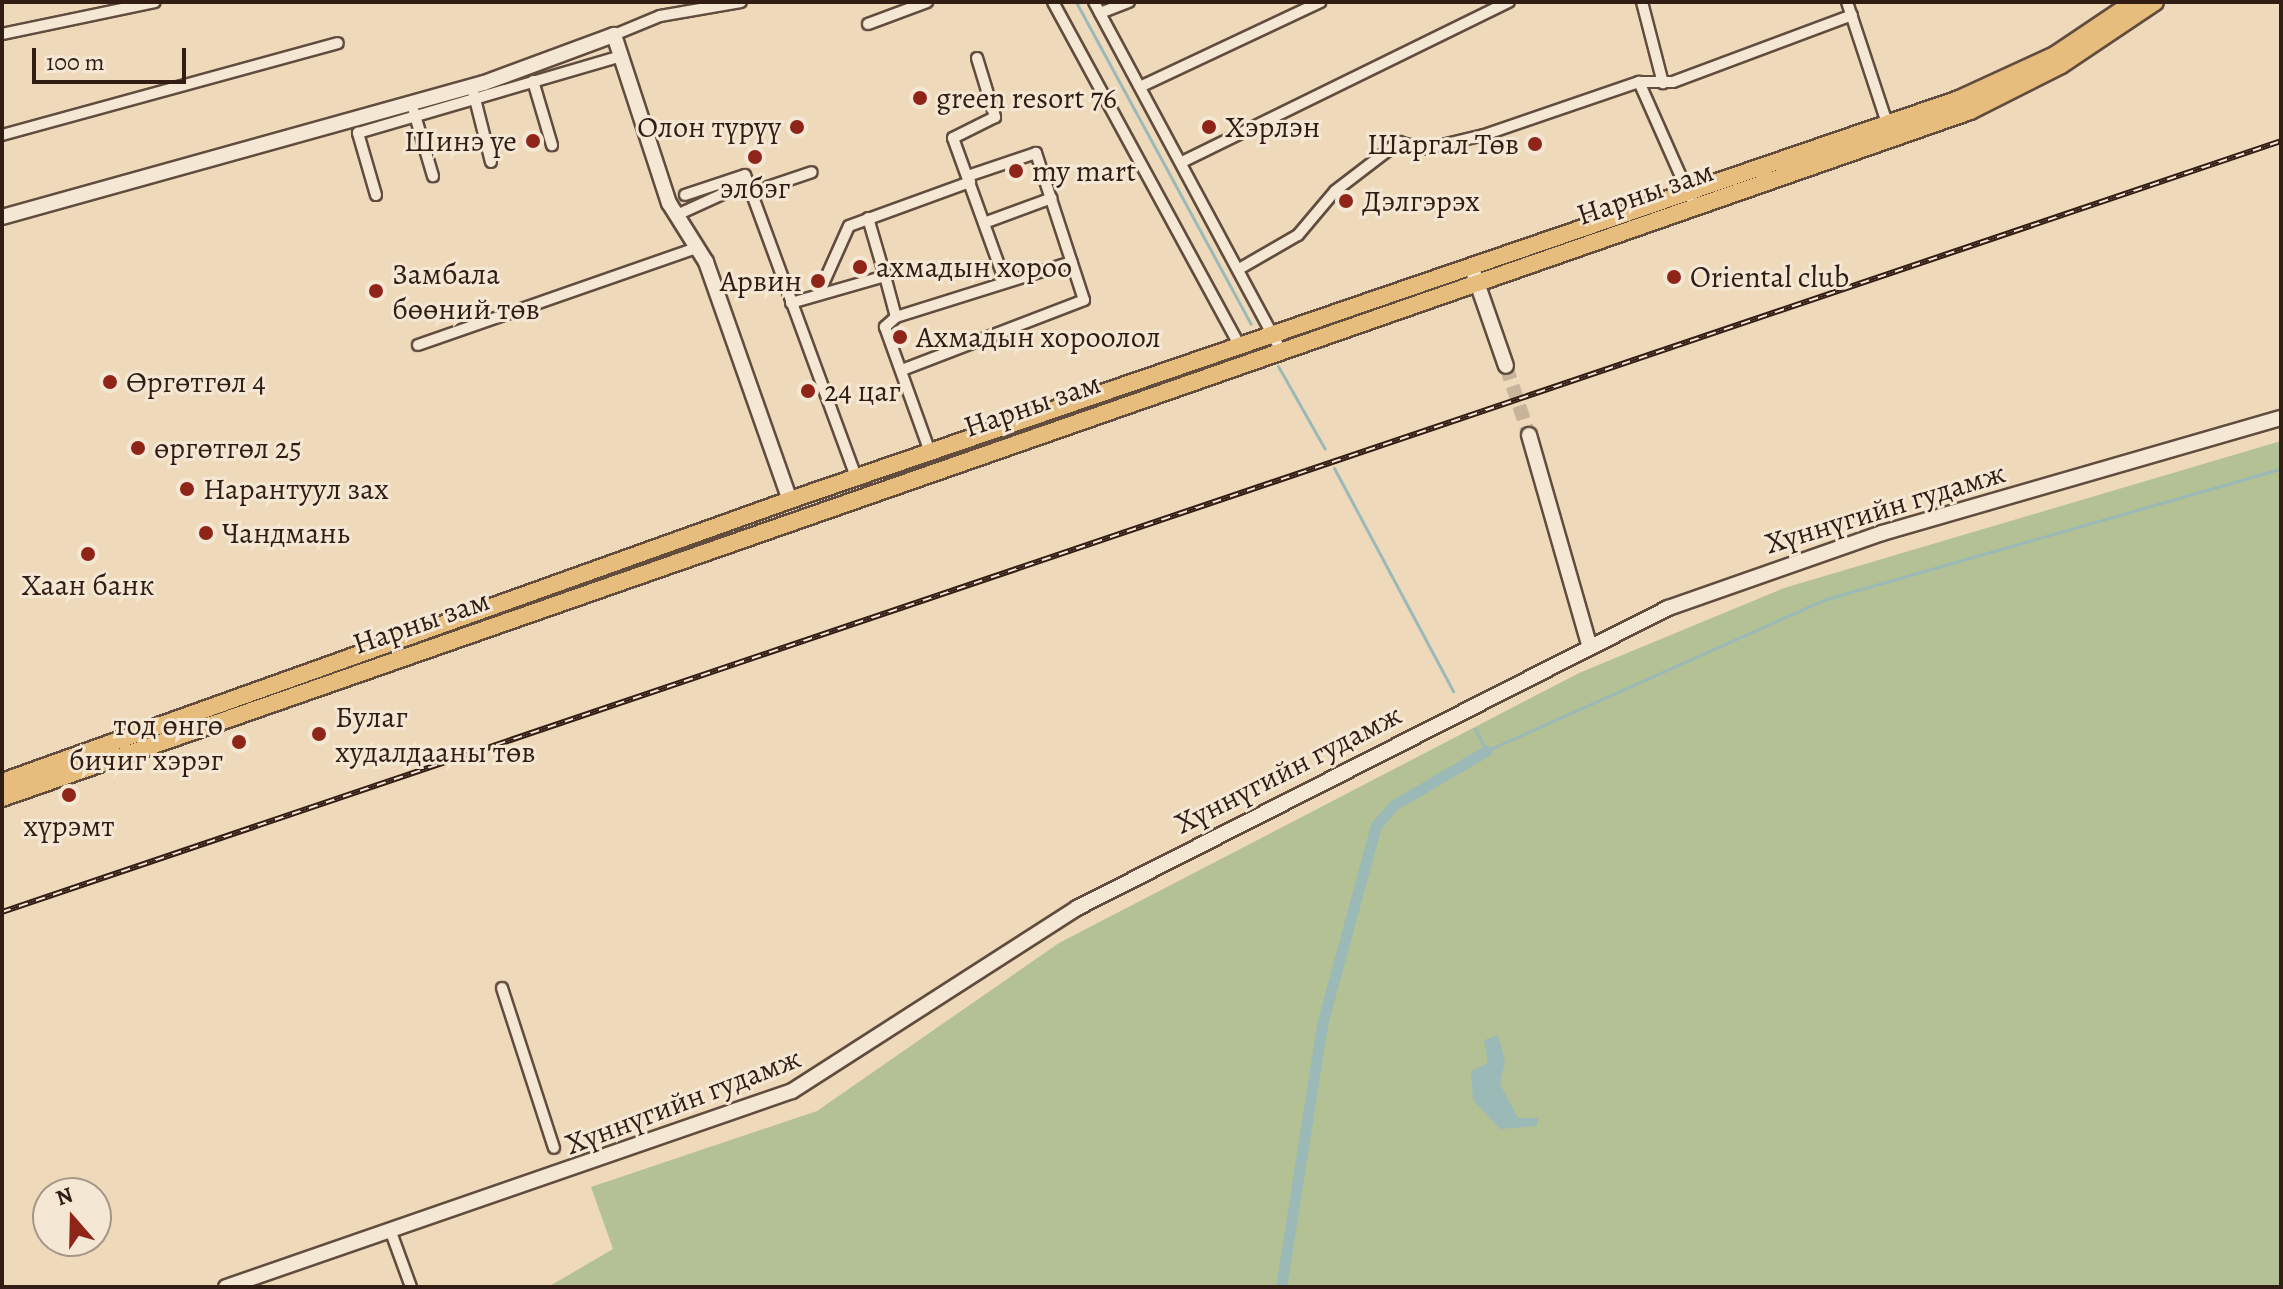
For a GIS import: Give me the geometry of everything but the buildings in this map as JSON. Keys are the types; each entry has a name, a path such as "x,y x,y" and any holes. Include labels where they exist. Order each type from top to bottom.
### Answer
{"main road":[{"name":"Нарны зам","path":"2,798 1276,341 1690,199 1970,111 2061,65 2155,2"},
{"name":"Нарны зам","path":"1690,199 2055,55 2127,4"},
{"path":"2,217 484,83 614,35 669,203 679,214 697,248 790,500"},
{"path":"1473,273 1506,366"},
{"name":"Нарны зам","path":"2,782 856,477 1239,345 1276,341"},
{"name":"Хүннүгийн гудамж","path":"226,1287 392,1235 802,1087 1077,908 1589,644 1817,554 2281,418"},
{"path":"1529,435 1589,644"},
{"name":"Хүннүгийн гудамж","path":"257,1287 356,1247"}],"street":[{"path":"2,34 155,2"},
{"path":"614,35 660,16 741,2"},
{"path":"868,24 927,2"},
{"path":"1053,2 1239,345"},
{"path":"1094,2 1144,85 1276,341"},
{"path":"1100,13 1129,2"},
{"path":"1144,85 1320,2"},
{"path":"1182,162 1509,2"},
{"path":"1642,2 1663,83"},
{"path":"1847,2 1887,123"},
{"path":"1239,269 1298,235 1335,191 1399,142 1425,149 1484,135 1639,82 1663,83 1852,15"},
{"path":"2,135 338,43"},
{"path":"376,195 358,133 414,112 621,56"},
{"path":"977,58 995,117 953,138 1005,282"},
{"path":"533,81 552,145"},
{"path":"1639,82 1690,199"},
{"path":"474,95 491,162"},
{"path":"414,112 433,176"},
{"path":"819,293 841,234 868,218 1036,153 1084,300 1078,307 902,370"},
{"path":"679,214 738,187 750,193 812,172"},
{"path":"685,195 745,175 856,477"},
{"path":"984,223 1052,198"},
{"path":"868,218 896,317"},
{"path":"418,345 697,248"},
{"path":"930,452 885,327 896,317 1072,262"},
{"path":"791,303 885,276"},
{"path":"502,988 554,1148"},
{"path":"392,1235 411,1287"}],"green space":[{"path":"2281,441 2281,1287 548,1287 613,1249 591,1187 817,1111 1059,943 1579,673 1784,588"}],"water":[{"path":"1498,1035 1505,1061 1500,1084 1518,1118 1538,1118 1537,1126 1500,1129 1473,1100 1471,1071 1488,1063 1484,1040"}],"waterway":[{"path":"1076,2 1251,324"},
{"path":"1278,366 1325,449"},
{"path":"1334,468 1453,691"},
{"path":"1475,729 1486,751 1823,600 2281,469"},
{"path":"1281,1287 1322,1024 1376,825 1394,805 1486,751"}],"tunnel":[{"path":"1506,366 1529,435"}],"railway":[{"path":"2,912 2281,141"}],"place":[{"name":"green resort 76","path":"920,98"},
{"name":"Олон түрүү","path":"797,127"},
{"name":"Хэрлэн","path":"1209,127"},
{"name":"Шинэ үе","path":"533,141"},
{"name":"Шаргал Төв","path":"1535,144"},
{"name":"элбэг","path":"755,157"},
{"name":"my mart","path":"1016,171"},
{"name":"Дэлгэрэх","path":"1346,201"},
{"name":"ахмадын хороо","path":"860,267"},
{"name":"Oriental club","path":"1674,277"},
{"name":"Арвин","path":"818,281"},
{"name":"Замбала бөөний төв","path":"376,291"},
{"name":"Ахмадын хороолол","path":"900,337"},
{"name":"Өргөтгөл 4","path":"110,382"},
{"name":"24 цаг","path":"808,391"},
{"name":"өргөтгөл 25","path":"138,448"},
{"name":"Нарантуул зах","path":"187,489"},
{"name":"Чандмань","path":"206,533"},
{"name":"Хаан банк","path":"88,554"},
{"name":"Булаг худалдааны төв","path":"319,734"},
{"name":"тод өнгө бичиг хэрэг","path":"239,742"},
{"name":"хүрэмт","path":"69,795"}]}
